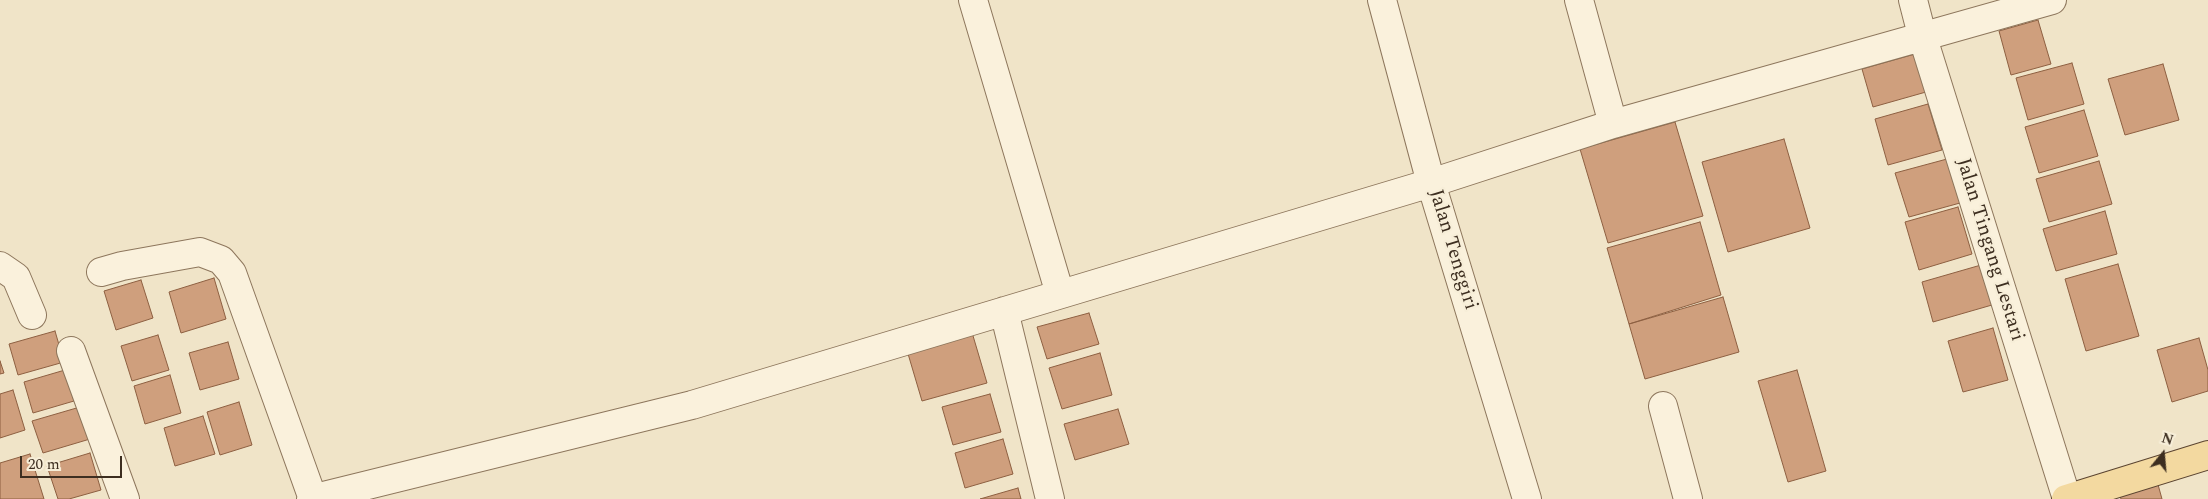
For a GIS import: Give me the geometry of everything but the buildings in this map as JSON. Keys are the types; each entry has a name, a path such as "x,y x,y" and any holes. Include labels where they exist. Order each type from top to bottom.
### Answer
{"main road":[{"path":"2067,499 2208,455"}],"street":[{"path":"973,0 1060,294"},
{"name":"Jalan Tenggiri","path":"1382,0 1431,183 1527,499"},
{"path":"1579,0 1613,124"},
{"name":"Jalan Tingang Lestari","path":"1913,0 1922,35 2067,499"},
{"path":"101,272 122,266 200,252 221,260 232,273 312,499 692,405 1431,183 1613,124 1922,35 2052,0"},
{"path":"0,266 16,277 32,315"},
{"path":"1004,311 1050,499"},
{"path":"72,351 125,499"},
{"path":"1663,406 1688,499"}]}
